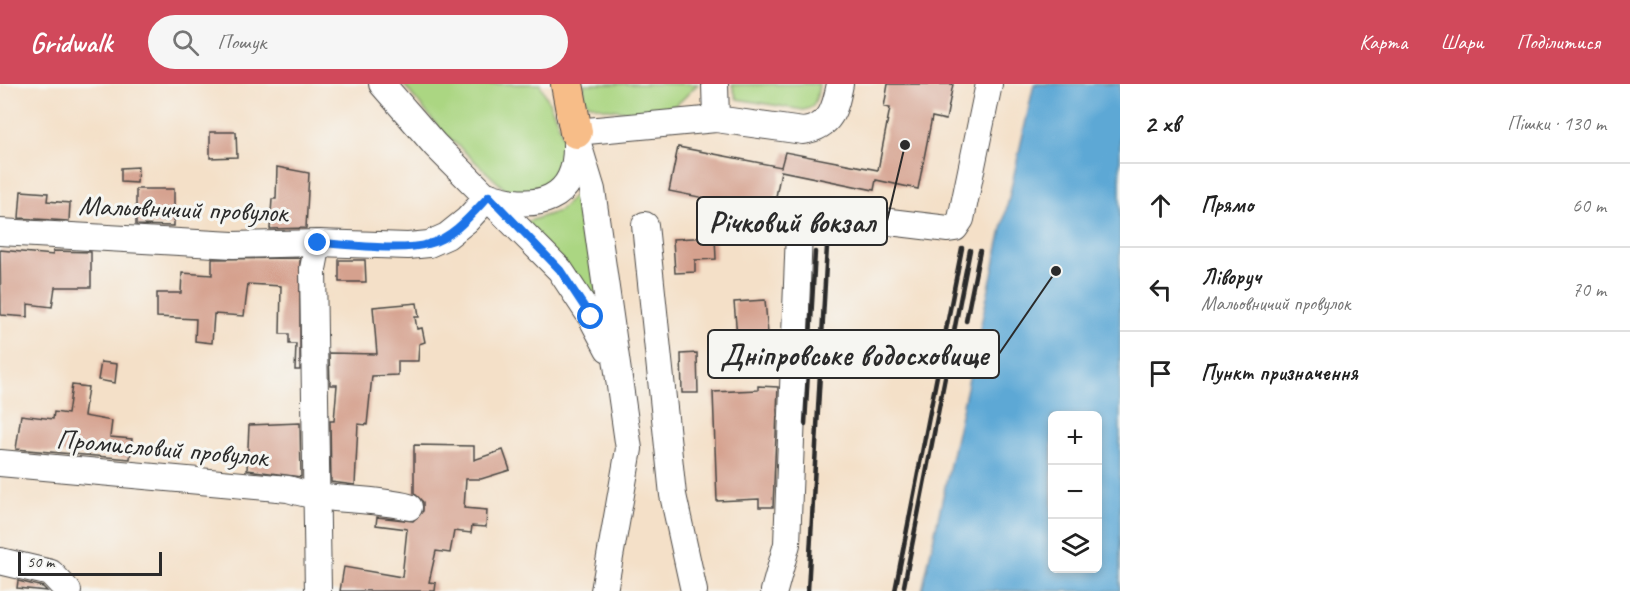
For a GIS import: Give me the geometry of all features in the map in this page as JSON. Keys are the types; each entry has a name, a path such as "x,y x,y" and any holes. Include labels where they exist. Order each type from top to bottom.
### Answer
{"main road":[{"path":"567,84 576,132"}],"street":[{"path":"382,84 435,145 489,196 560,270 591,317 617,365"},
{"path":"555,84 576,132 592,190 629,449 604,591"},
{"path":"715,84 716,119"},
{"path":"576,132 716,119 803,131 815,129 826,122 834,111 840,84"},
{"path":"774,591 787,544 799,232 805,218 814,213 955,228 961,219 989,84"},
{"path":"489,196 513,204 529,204 551,198 568,184 577,163 576,132"},
{"name":"Мальовничий провулок","path":"0,232 233,245 318,243 408,246 429,244 447,236 467,220 489,196"},
{"path":"645,225 674,495 694,591"},
{"path":"318,243 313,269 318,591"},
{"name":"Промисловий провулок","path":"0,463 288,489 317,498 375,501 409,507"},
{"path":"0,561 51,573 68,591"}],"green space":[{"path":"403,84 540,84 558,122 563,140 565,157 562,171 552,182 535,189 508,192 441,130"},
{"path":"584,84 698,84 677,104 669,108 630,111 602,108 584,100"},
{"path":"819,84 814,104 803,110 737,99 732,85"},
{"path":"581,189 601,311 526,222 559,211"}],"water":[{"path":"1034,84 1120,84 1120,591 922,591"}],"building":[{"path":"888,84 953,84 946,120 932,117 918,189 876,180 874,190 781,171 773,212 669,191 678,147 781,167 785,152 878,170 890,108 884,107"},
{"path":"210,132 236,132 237,157 210,158"},
{"path":"138,167 137,183 121,182 121,168"},
{"path":"277,167 309,173 306,228 270,229 272,199 276,199"},
{"path":"136,189 174,189 174,226 136,225"},
{"path":"21,191 48,193 47,201 70,203 69,221 19,218"},
{"path":"715,237 716,259 695,260 695,272 675,273 673,239"},
{"path":"0,250 53,255 53,251 91,252 91,287 55,287 52,307 28,304 28,317 1,315"},
{"path":"300,258 300,370 295,370 296,344 289,344 289,334 280,334 281,286 248,284 244,316 214,314 212,343 195,341 196,319 157,317 157,293 181,293 182,273 212,275 212,259"},
{"path":"339,260 365,260 366,282 339,282"},
{"path":"765,300 768,334 737,336 734,302"},
{"path":"417,303 419,317 415,317 417,329 422,328 425,342 419,344 418,361 398,361 398,375 372,376 367,425 358,424 355,485 331,482 330,421 334,421 337,385 330,385 329,353 377,354 373,307"},
{"path":"697,353 698,393 682,393 681,354"},
{"path":"101,362 117,364 115,383 98,380"},
{"path":"72,385 88,387 84,416 112,421 110,437 132,439 130,459 16,449 21,415 53,419 54,412 68,414"},
{"path":"758,386 778,387 773,507 759,507 759,499 717,501 713,392 758,390"},
{"path":"300,423 301,477 247,470 249,425"},
{"path":"414,445 474,446 474,460 503,450 510,470 481,479 466,479 464,508 487,510 486,527 472,526 471,533 454,531 450,553 436,551 429,582 436,583 435,591 340,591 344,567 402,577 407,529 376,525 377,517 413,521 423,511 423,502 414,493"},
{"path":"18,581 43,587 47,591 17,588"}],"railway":[{"path":"808,591 827,246"},
{"path":"895,591 962,248"},
{"path":"904,586 970,250"},
{"path":"966,321 980,251"},
{"path":"805,424 815,252"}],"place":[{"name":"Річковий вокзал","path":"905,145"},
{"name":"Дніпровське водосховище","path":"1056,271"}],"route":[{"path":"318,243 408,246 429,244 447,236 467,220 489,196 560,270 591,317"}]}
